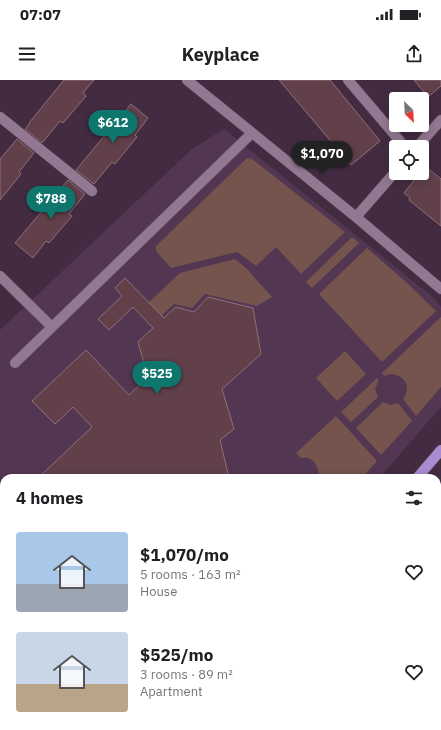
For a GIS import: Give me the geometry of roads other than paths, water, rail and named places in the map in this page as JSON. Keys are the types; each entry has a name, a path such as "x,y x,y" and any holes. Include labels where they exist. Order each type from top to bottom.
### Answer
{"main road":[{"path":"420,474 441,450"}],"street":[{"path":"187,80 356,217 441,289"},
{"path":"348,80 399,140"},
{"path":"0,117 92,192"},
{"path":"423,140 441,120"},
{"path":"16,363 252,133"},
{"path":"356,217 389,179"},
{"path":"0,276 52,327"}]}
